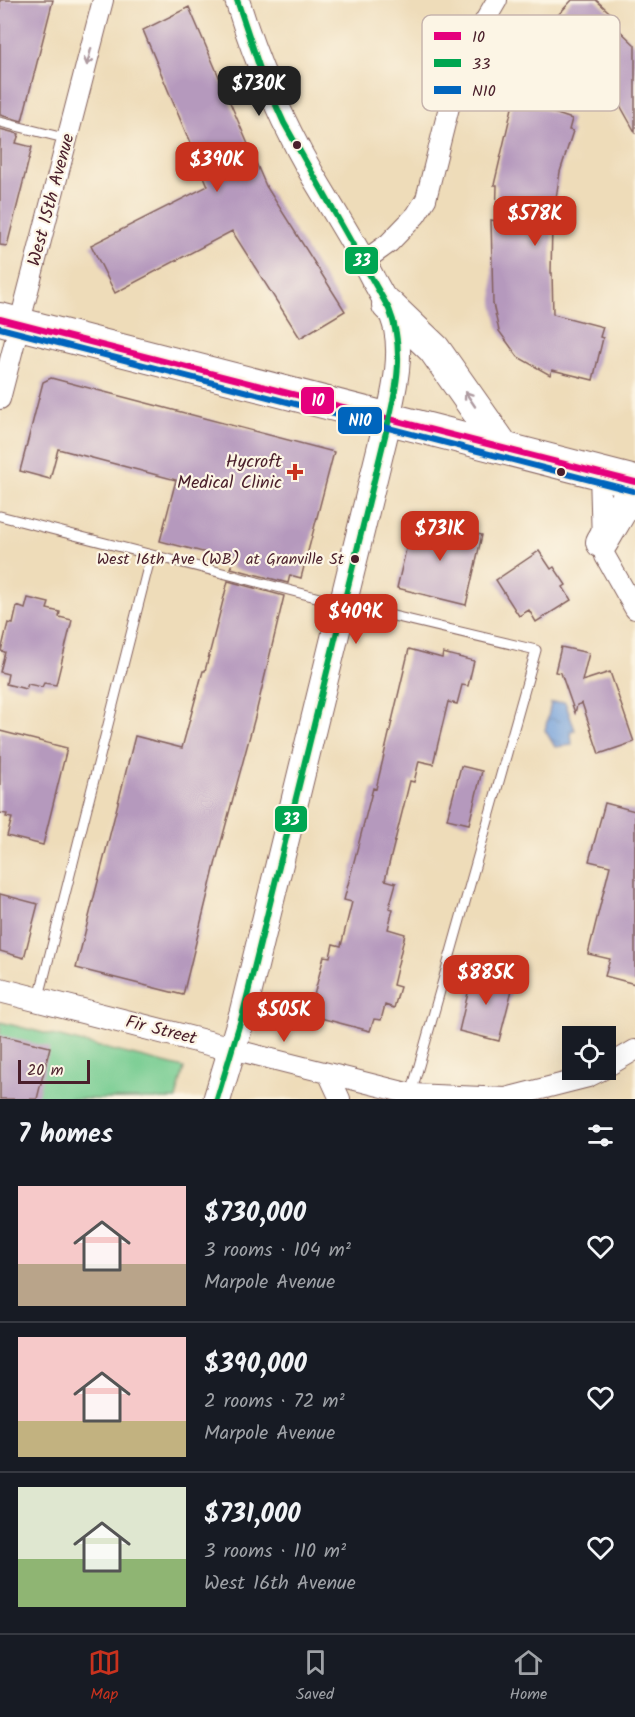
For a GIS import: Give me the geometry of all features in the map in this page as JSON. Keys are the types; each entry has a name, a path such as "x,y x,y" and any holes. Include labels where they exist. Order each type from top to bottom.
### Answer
{"highway":[{"path":"388,305 434,349 503,447"},
{"path":"10,322 503,447 635,484 602,542"}],"main road":[{"path":"217,1099 243,1013 388,419"}],"street":[{"name":"West 15th Avenue","path":"0,399 10,322 68,139 103,0"},
{"path":"237,0 267,86 292,140 388,305 395,327 398,360 397,378 388,419"},
{"path":"488,15 497,0"},
{"path":"364,261 389,243 417,215 426,199 448,111"},
{"path":"600,473 602,542 605,556 635,609"},
{"name":"Fir Street","path":"0,990 411,1094 506,1098 576,1080"},
{"path":"616,1061 635,1050"},
{"path":"327,1073 340,1099"}],"lane":[{"path":"0,122 68,139"},
{"path":"0,516 342,604 536,650 411,1094"},
{"path":"38,1000 151,555"}],"green space":[{"path":"0,1022 184,1068 176,1099 0,1099"}],"water":[{"path":"565,702 575,730 571,732 572,745 555,747 545,730 551,703"}],"building":[{"path":"0,0 53,0 22,121 0,115"},
{"path":"572,0 596,0 612,15 558,15"},
{"path":"189,7 266,186 345,311 300,338 232,231 115,293 91,245 208,186 143,30"},
{"path":"620,31 635,45 635,132 620,105"},
{"path":"511,111 548,111 572,119 569,130 573,131 560,172 552,225 553,314 603,327 600,337 603,338 593,380 552,370 550,375 518,357 499,331 493,304 491,220 496,221 497,185 494,185"},
{"path":"0,129 19,134 16,143 32,147 7,246 0,245"},
{"path":"51,378 334,452 301,578 290,575 288,583 231,568 234,560 160,541 176,480 58,449 50,479 20,471 43,382"},
{"path":"413,519 482,535 466,605 397,588"},
{"path":"539,551 566,585 563,587 571,600 536,622 529,610 519,616 496,580"},
{"path":"228,581 284,596 183,995 76,968 135,736 182,748"},
{"path":"28,598 49,603 47,609 60,612 59,617 72,620 56,685 44,683 42,687 28,684 26,689 6,684 8,674 0,672 5,652 1,651 8,623 13,624 17,606 25,609"},
{"path":"561,647 589,653 582,681 610,672 634,742 599,754 582,703 577,705 575,713 561,673 555,672"},
{"path":"409,649 442,658 443,653 474,661 468,686 462,685 457,704 448,702 433,764 419,761 414,782 410,781 385,880 396,883 389,908 393,909 388,929 405,934 393,985 400,987 394,1008 385,1005 381,1020 374,1019 370,1031 309,1015 324,956 330,957 333,944 341,946 352,902 344,900 373,788 376,789"},
{"path":"0,731 67,748 43,845 7,836 12,818 0,813"},
{"path":"461,766 482,771 469,824 447,819"},
{"path":"605,803 635,811 635,984 605,976 610,959 588,954 610,866 589,861"},
{"path":"0,894 38,904 24,958 0,951"},
{"path":"473,972 514,982 499,1041 459,1031"},
{"path":"0,1035 50,1047 37,1099 0,1099"}],"transit line":[{"name":"33","path":"217,1099 243,1013 387,428 398,368 397,338 389,309 284,123 261,72 237,0"},
{"name":"10","path":"0,319 635,482"},
{"name":"N10","path":"0,328 633,491"}],"place":[{"name":"Hycroft Medical Clinic","path":"295,472"},
{"name":"West 16th Ave (WB) at Granville St","path":"355,559"}]}
